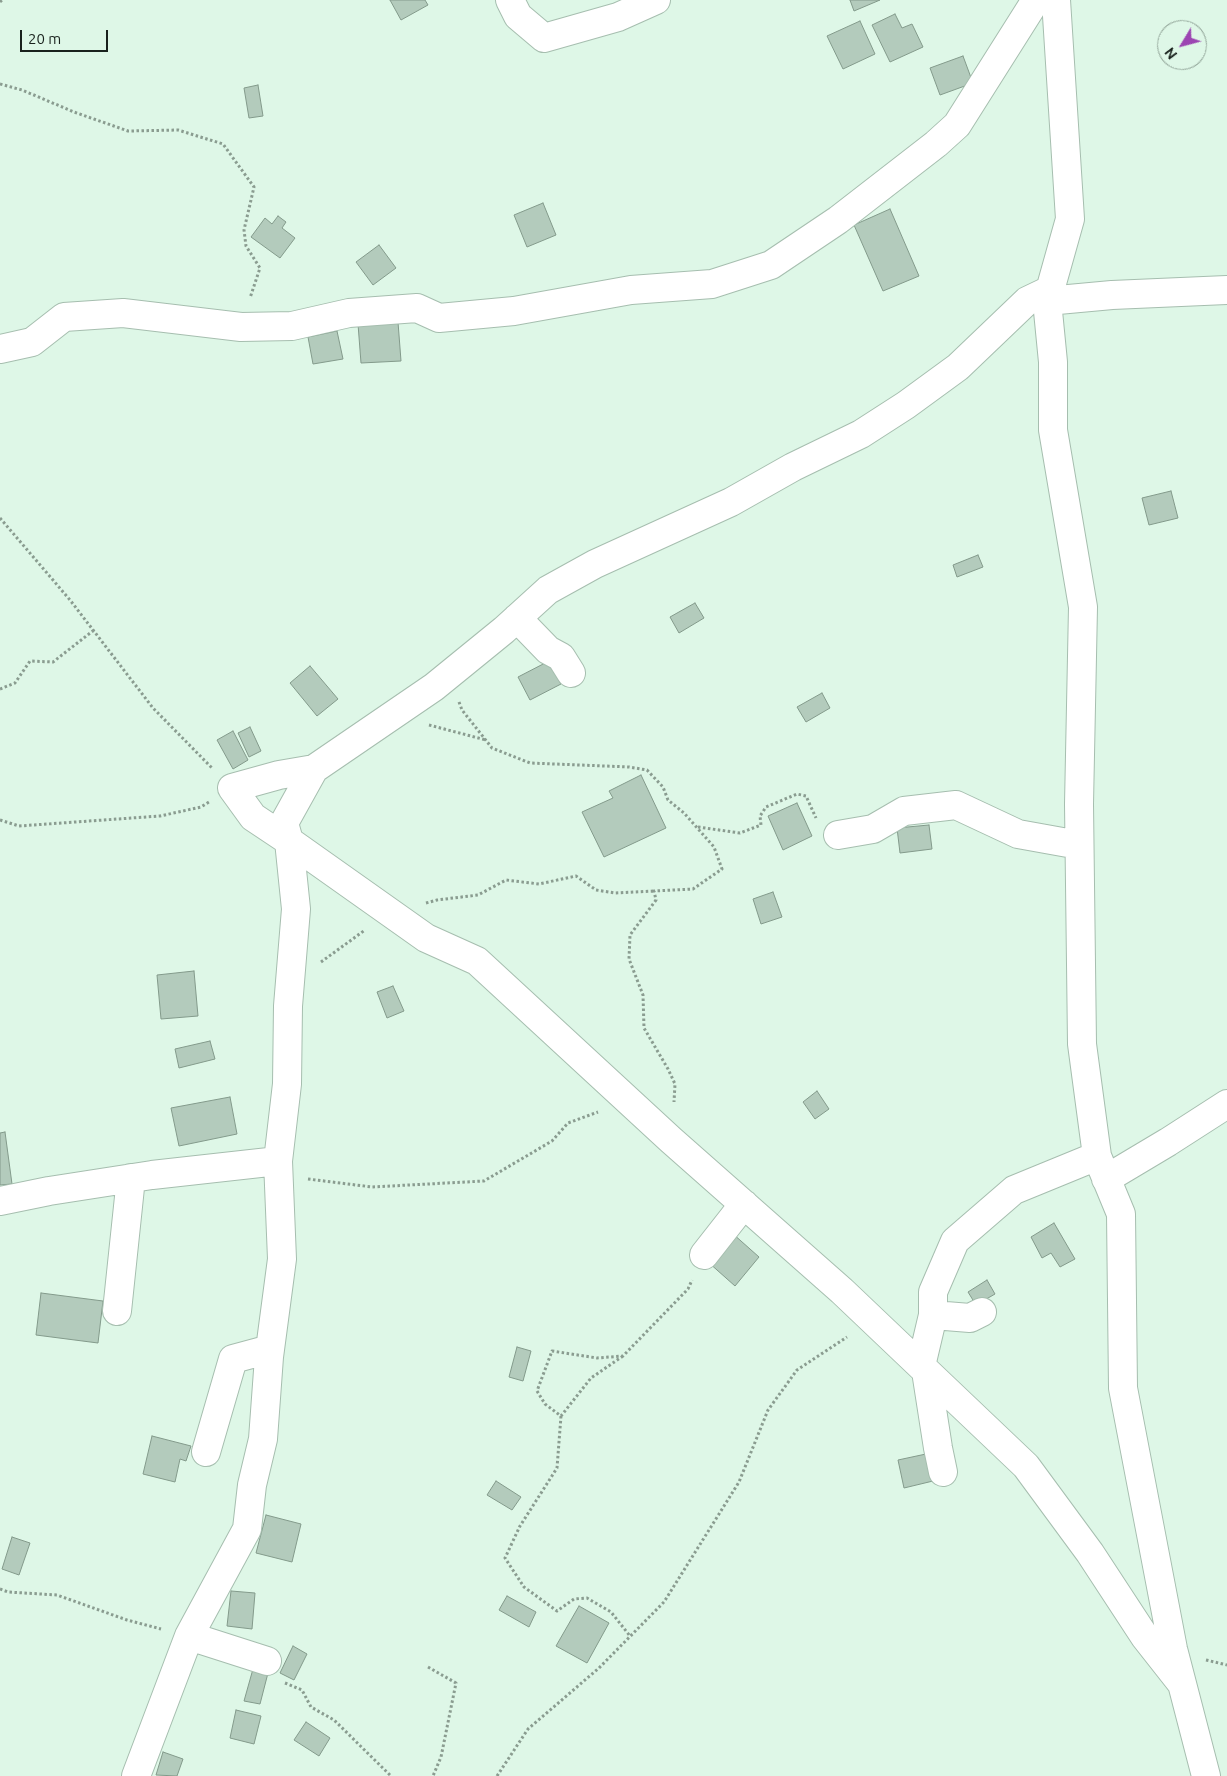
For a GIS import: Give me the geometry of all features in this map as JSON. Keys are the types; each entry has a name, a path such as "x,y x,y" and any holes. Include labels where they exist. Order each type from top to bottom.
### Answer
{"street":[{"path":"510,0 518,16 544,38 618,16 656,0"},
{"path":"0,349 32,342 64,317 123,313 241,327 292,326 349,313 417,308 440,318 514,311 631,290 712,284 771,265 838,220 936,144 957,125 1036,0"},
{"path":"1056,0 1070,219 1049,296 1053,362 1053,430 1083,607 1079,845 1082,1044 1102,1167 1121,1214 1123,1388 1172,1648 1206,1776"},
{"path":"136,1776 189,1636 247,1529 252,1485 263,1439 270,1349 282,1259 278,1161 287,1084 290,984 296,908 289,840 284,823 314,770 434,687 548,590 595,564 731,502 793,467 860,434 906,405 958,367 1027,302 1049,296 1227,290"},
{"path":"517,618 548,650 561,657 571,673"},
{"path":"314,770 279,775 232,788 253,817 289,840 426,938 477,961 678,1146 876,1324 1026,1466 1090,1553 1145,1637 1182,1684"},
{"path":"838,835 873,829 904,811 956,805 1018,834 1079,845"},
{"path":"943,1472 923,1369 933,1315 933,1292 955,1241 1014,1190 1102,1167 1168,1142 1227,1104"},
{"path":"0,1201 131,1178 278,1161"},
{"path":"118,1311 131,1178"},
{"path":"704,1254 744,1204"},
{"path":"933,1315 970,1318 982,1312"},
{"path":"206,1452 233,1359 270,1349"},
{"path":"189,1636 267,1661"}],"path":[{"path":"0,84 22,90 74,112 128,131 178,130 223,144 254,188 244,230 246,246 260,268 241,327"},
{"path":"0,518 70,600 153,708 232,788 200,806 160,816 20,826 0,820"},
{"path":"0,689 15,683 30,661 53,662 94,630"},
{"path":"290,984 341,949 395,916 437,900 478,895 506,880 539,884 576,876 596,890 615,893 693,889 722,869 714,847 684,813 668,800 663,787 647,770 530,763 492,748 462,710 454,690 453,672"},
{"path":"393,715 486,740"},
{"path":"697,827 740,833 761,825 760,816 766,807 797,794 806,796 823,834 838,835"},
{"path":"654,891 656,900 630,935 629,959 643,995 644,1028 675,1084 674,1106 678,1146"},
{"path":"278,1161 311,1181 372,1186 484,1181 552,1141 568,1123 593,1115 610,1104 632,1104"},
{"path":"630,1636 611,1612 587,1598 574,1599 557,1611 524,1587 505,1558 520,1526 557,1468 561,1416 591,1378 623,1356 688,1289 704,1254"},
{"path":"496,1776 528,1729 599,1668 664,1602 739,1482 768,1410 797,1370 846,1337 876,1324"},
{"path":"561,1416 545,1404 538,1391 552,1351 597,1358 623,1356"},
{"path":"0,1589 8,1592 57,1595 127,1620 189,1636"},
{"path":"267,1661 279,1680 302,1690 311,1707 334,1720 392,1776"},
{"path":"428,1667 456,1683 441,1757 433,1776"}],"building":[{"path":"390,0 425,0 428,5 401,20"},
{"path":"850,0 880,0 854,11"},
{"path":"895,14 902,28 912,24 923,47 890,62 872,25"},
{"path":"860,21 875,54 843,69 827,36"},
{"path":"963,56 973,83 940,95 930,68"},
{"path":"258,85 263,116 249,118 244,88"},
{"path":"543,203 556,235 527,247 514,215"},
{"path":"890,209 919,276 883,291 854,225"},
{"path":"278,216 286,222 282,228 295,238 280,258 251,237 265,218 272,224"},
{"path":"379,245 396,268 373,285 356,262"},
{"path":"398,322 401,361 361,363 358,324"},
{"path":"337,331 343,359 313,364 308,337"},
{"path":"1171,491 1178,518 1149,525 1142,498"},
{"path":"978,555 983,567 957,577 953,565"},
{"path":"695,603 704,618 679,633 670,617"},
{"path":"549,661 561,684 530,700 518,677"},
{"path":"310,666 338,699 317,716 290,683"},
{"path":"822,693 830,708 806,722 797,707"},
{"path":"250,727 261,751 249,757 238,733"},
{"path":"233,731 248,760 233,769 217,740"},
{"path":"641,775 666,828 604,857 582,812 613,798 609,791"},
{"path":"797,803 812,836 783,850 768,816"},
{"path":"929,825 932,849 900,853 897,828"},
{"path":"773,892 782,917 761,924 753,899"},
{"path":"194,971 198,1016 161,1019 157,975"},
{"path":"393,986 404,1011 387,1018 377,992"},
{"path":"210,1041 215,1059 179,1068 175,1049"},
{"path":"817,1091 829,1109 815,1119 803,1102"},
{"path":"230,1097 237,1134 179,1146 171,1108"},
{"path":"5,1132 12,1184 0,1185 0,1133"},
{"path":"1054,1223 1075,1259 1060,1267 1051,1253 1042,1258 1031,1237"},
{"path":"732,1233 759,1257 735,1286 708,1262"},
{"path":"987,1280 995,1294 976,1305 968,1292"},
{"path":"41,1293 103,1301 98,1343 36,1335"},
{"path":"517,1347 531,1351 523,1381 509,1377"},
{"path":"152,1436 191,1446 186,1461 180,1459 175,1482 143,1474"},
{"path":"926,1454 933,1481 904,1488 898,1460"},
{"path":"496,1481 521,1497 512,1510 487,1495"},
{"path":"266,1515 301,1524 292,1562 256,1553"},
{"path":"12,1537 30,1543 19,1575 2,1569"},
{"path":"231,1591 255,1593 252,1629 227,1626"},
{"path":"507,1596 536,1612 529,1627 499,1610"},
{"path":"579,1606 609,1623 587,1663 556,1646"},
{"path":"293,1646 307,1654 294,1680 280,1673"},
{"path":"253,1669 268,1673 260,1704 244,1701"},
{"path":"236,1710 261,1716 254,1744 230,1738"},
{"path":"306,1722 330,1738 319,1756 294,1740"},
{"path":"163,1752 183,1759 177,1776 156,1775"}]}
